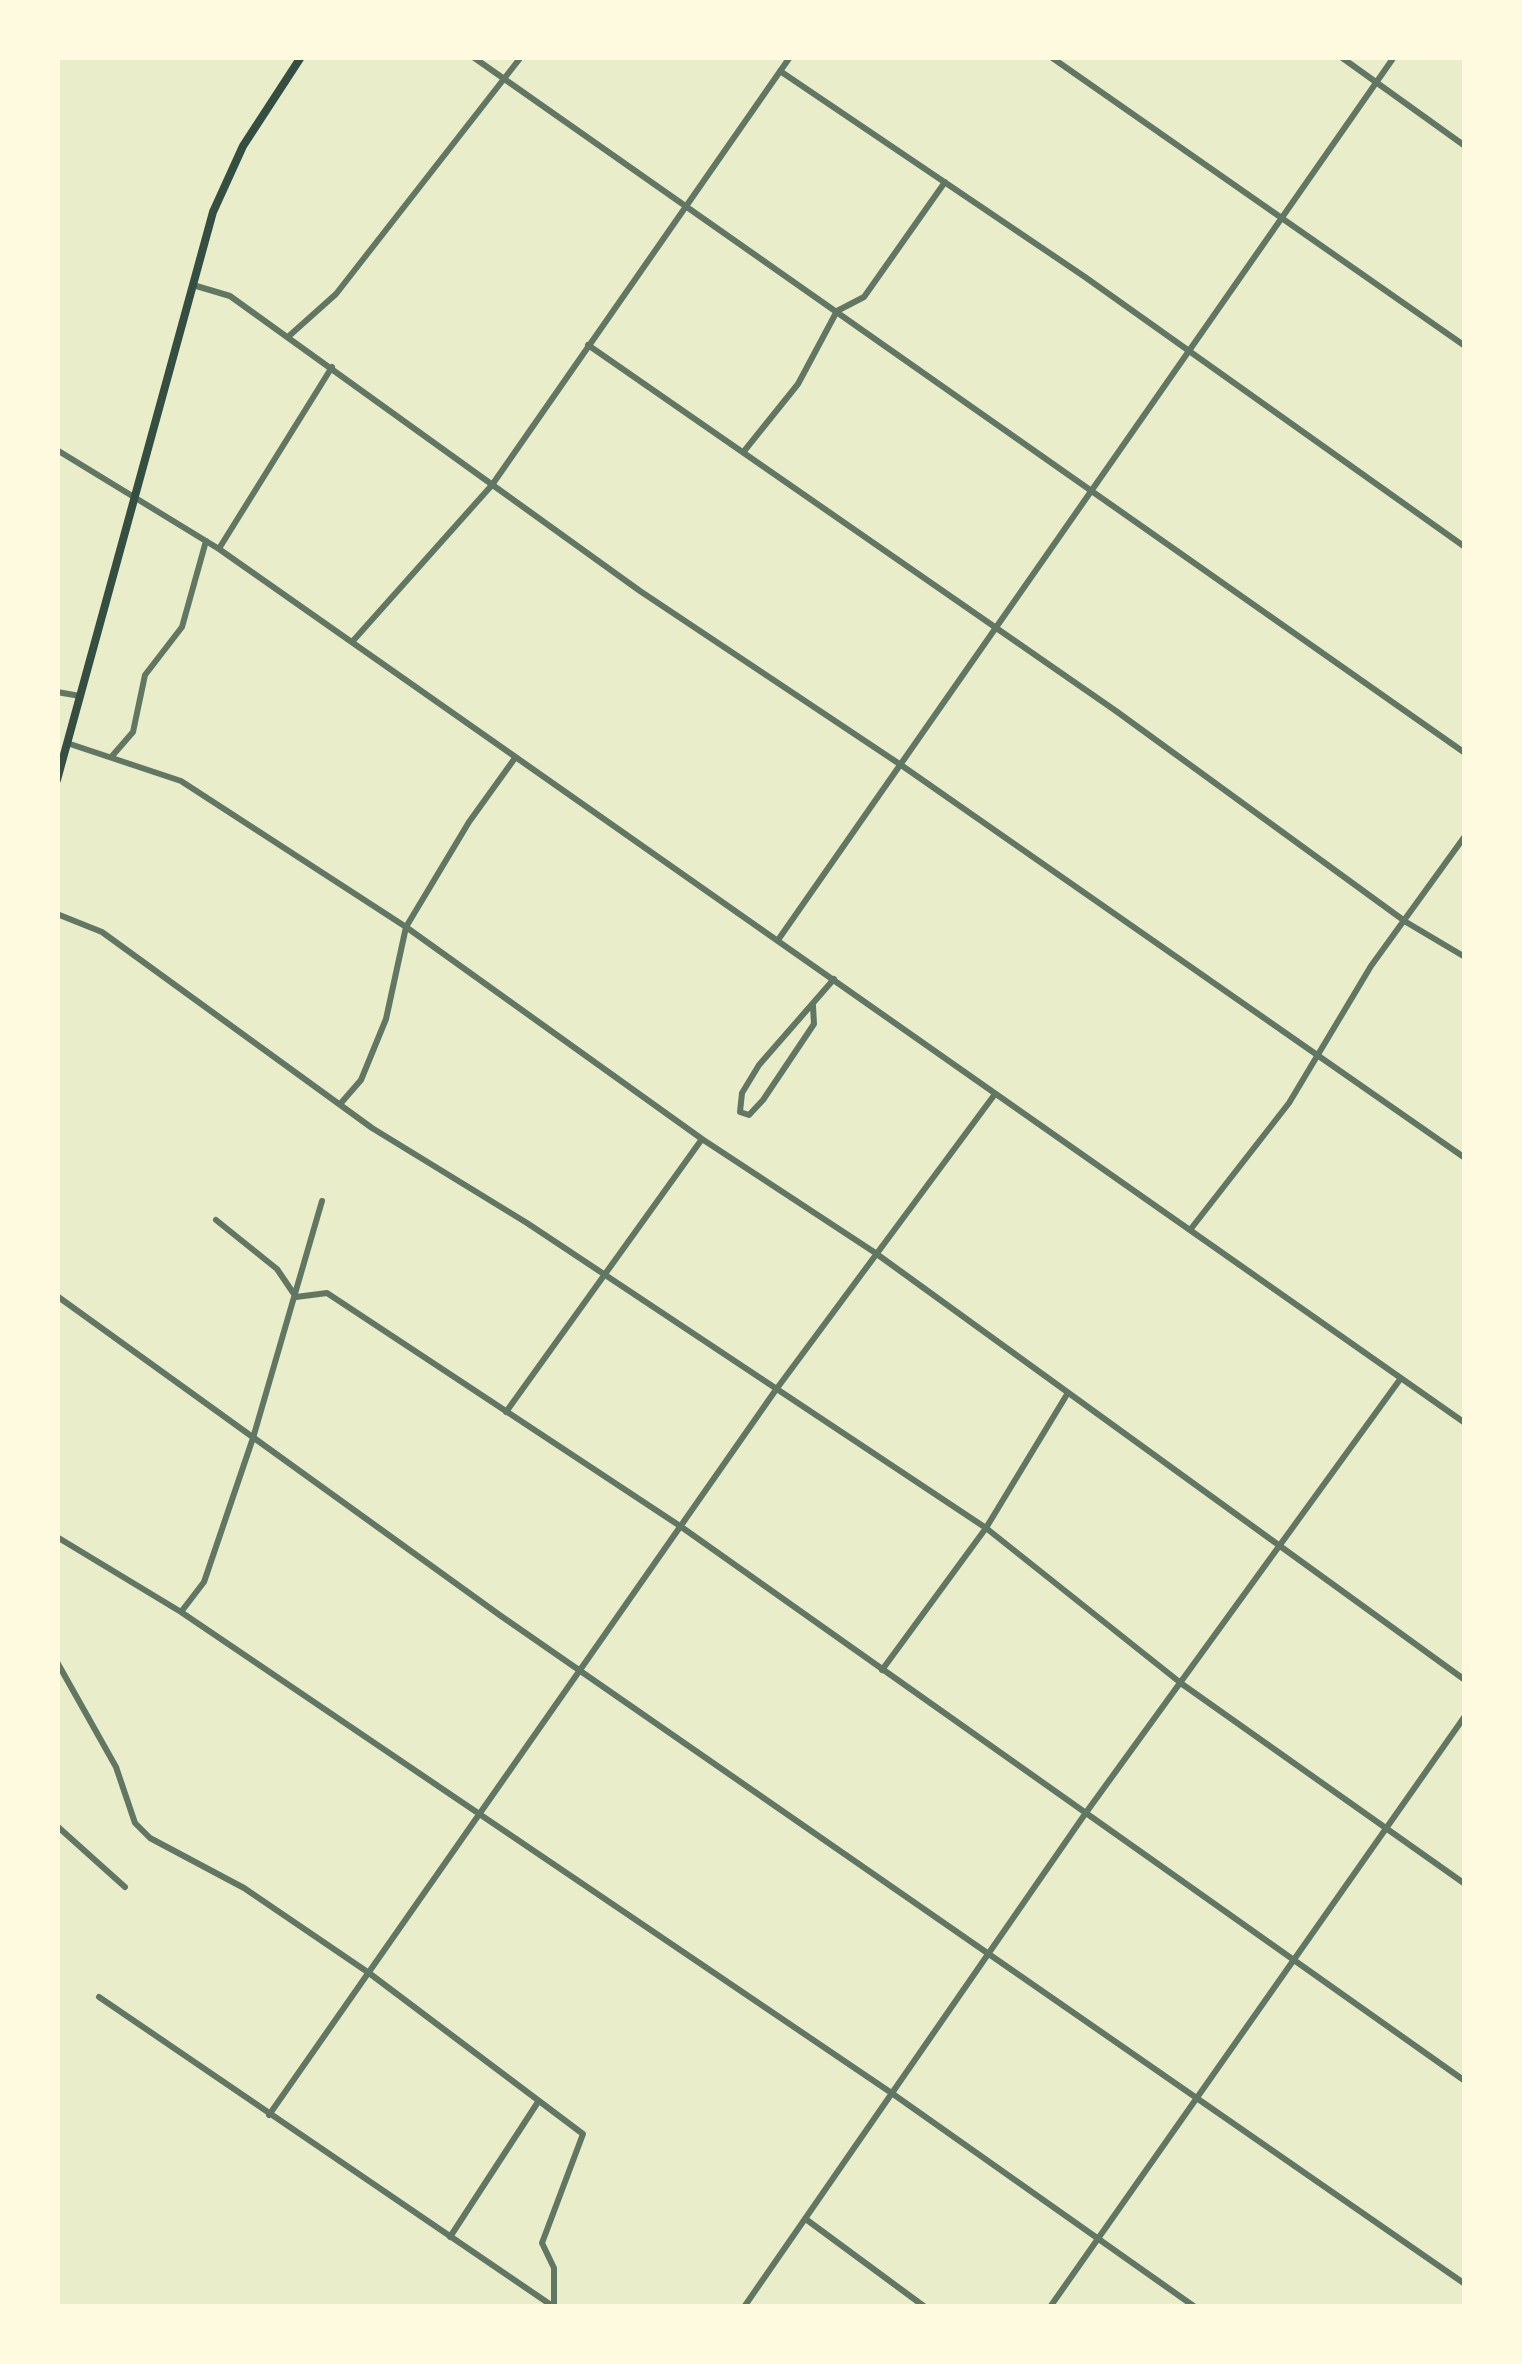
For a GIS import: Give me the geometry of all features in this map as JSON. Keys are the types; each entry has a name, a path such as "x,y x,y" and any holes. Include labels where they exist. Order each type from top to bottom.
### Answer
{"main road":[{"path":"57,780 213,212 242,146 301,57"}],"street":[{"path":"473,57 1465,753"},
{"path":"289,337 336,294 521,57"},
{"path":"352,642 492,485 790,57"},
{"path":"1051,57 1465,346"},
{"path":"1341,57 1465,146"},
{"path":"778,940 1192,353 1394,57"},
{"path":"780,71 1465,547"},
{"path":"745,450 798,385 837,311 864,297 945,182"},
{"path":"193,285 230,296 492,485 1465,1159"},
{"path":"588,345 745,450 1406,922 1465,957"},
{"path":"219,549 332,367"},
{"path":"57,450 219,549 1465,1423"},
{"path":"113,755 133,732 145,675 182,627 206,541"},
{"path":"57,692 80,696"},
{"path":"67,743 181,781 406,927 702,1139 874,1252 1066,1396 1465,1680"},
{"path":"340,1103 361,1080 386,1019 406,927 469,822 515,758"},
{"path":"1190,1230 1289,1103 1317,1053 1465,836"},
{"path":"57,914 102,932 340,1103 986,1528 1183,1684 1465,1884"},
{"path":"813,1006 814,1024 763,1100 749,1115 740,1112 742,1093 759,1065 834,979"},
{"path":"269,2115 775,1391 995,1094"},
{"path":"506,1412 702,1139"},
{"path":"181,1612 204,1582 253,1438 322,1201"},
{"path":"216,1220 277,1269 296,1297"},
{"path":"296,1297 326,1293 680,1526 1465,2081"},
{"path":"57,1296 580,1669 991,1950 1198,2101 1465,2284"},
{"path":"744,2307 1085,1814 1401,1378"},
{"path":"882,1670 986,1528 1066,1396"},
{"path":"57,1537 181,1612 893,2093 1195,2307"},
{"path":"57,1662 109,1752 135,1822 150,1838 244,1888 369,1972 583,2134 542,2242 554,2268 554,2307"},
{"path":"1050,2307 1465,1716"},
{"path":"57,1826 125,1887"},
{"path":"99,1997 554,2307"},
{"path":"450,2237 538,2102"},
{"path":"807,2220 925,2307"}]}
